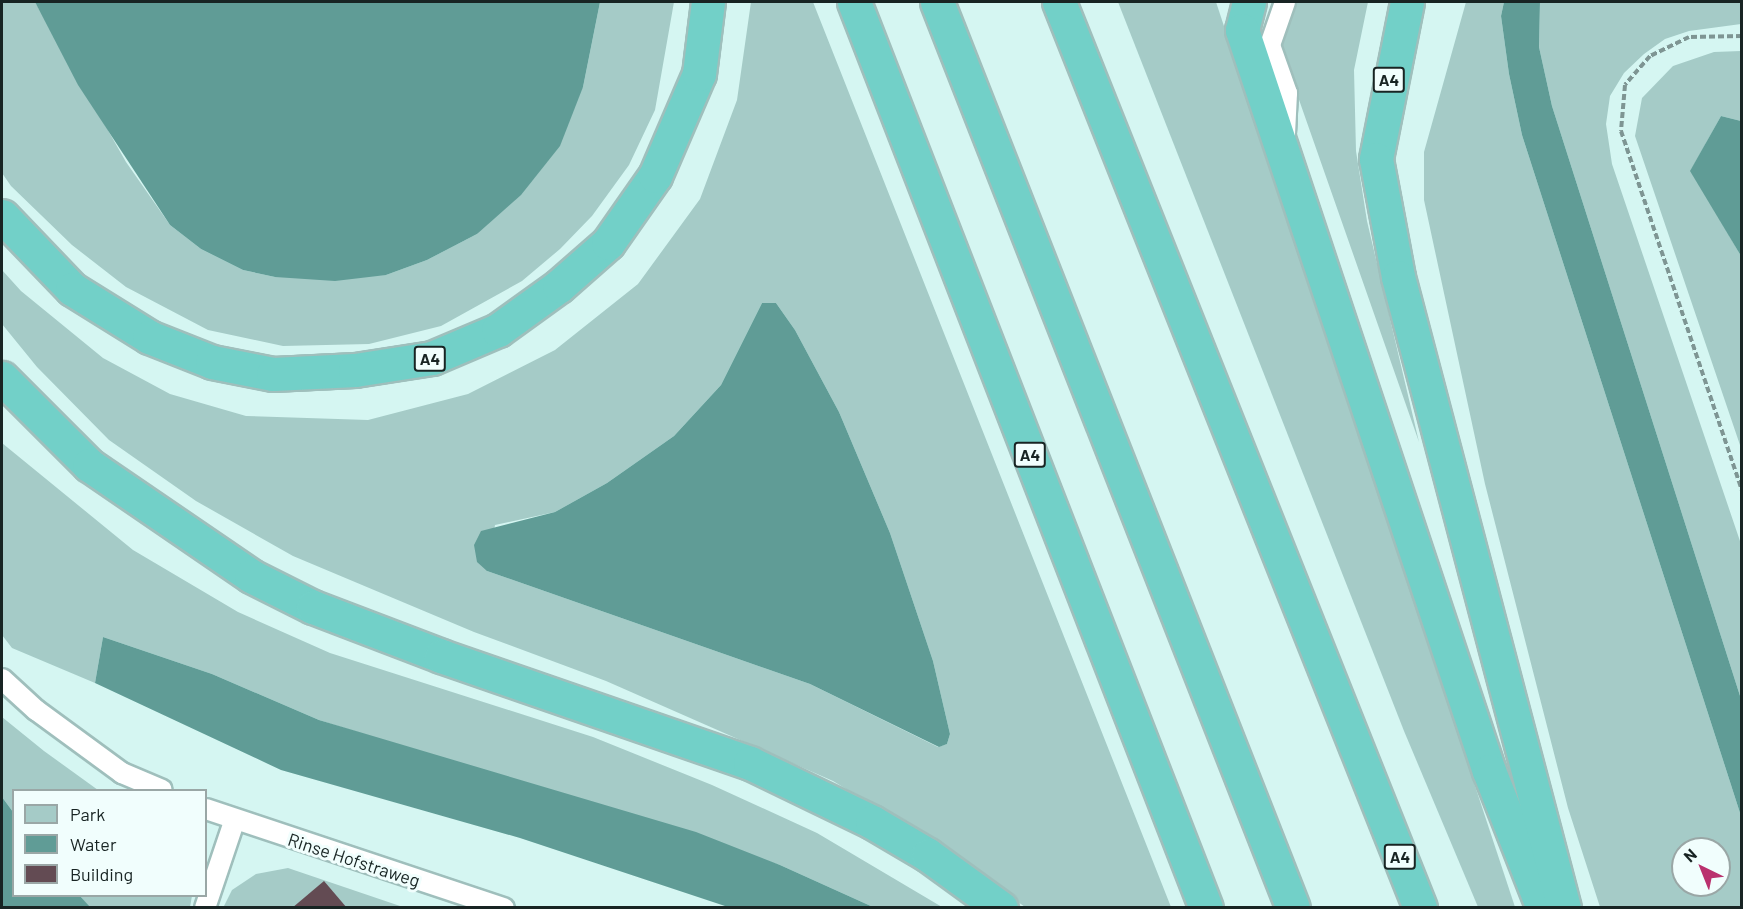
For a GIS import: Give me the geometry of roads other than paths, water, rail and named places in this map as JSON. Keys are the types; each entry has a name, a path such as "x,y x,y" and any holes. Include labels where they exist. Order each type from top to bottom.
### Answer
{"highway":[{"name":"A4","path":"2,216 72,289 149,337 212,362 273,374 355,370 432,358 498,330 559,286 608,243 655,176 699,74 708,2"},
{"name":"A4","path":"854,2 1206,908"},
{"path":"937,2 1293,908"},
{"name":"A4","path":"1059,2 1420,908"},
{"path":"1249,2 1242,30 1489,771 1543,908"},
{"name":"A4","path":"1407,2 1376,159 1398,277 1564,908"},
{"path":"2,378 89,465 251,576 313,607 441,656 750,763 873,822 928,855 1001,908"}],"lane":[{"path":"1284,155 1287,93 1270,45 1285,2"},
{"path":"2,679 36,710 122,773 160,789"},
{"name":"Rinse Hofstraweg","path":"207,809 234,822 504,908"},
{"path":"205,908 234,822"}],"water":[{"path":"35,2 600,2 583,87 560,146 521,195 477,234 427,260 386,275 335,281 275,277 243,270 201,249 170,225 78,85"},
{"path":"1504,2 1540,2 1539,47 1552,106 1741,699 1741,816 1522,135 1509,74 1501,16"},
{"path":"1721,116 1741,121 1741,256 1690,171"},
{"path":"762,303 776,303 795,330 839,412 890,533 933,661 950,734 947,744 939,747 810,684 487,571 477,562 474,545 481,531 555,512 607,483 674,436 721,385"},
{"path":"103,637 212,674 319,720 696,832 780,865 873,907 728,907 520,838 281,770 95,683"},
{"path":"2,797 12,811 12,897 81,897 90,907 2,907"}]}
